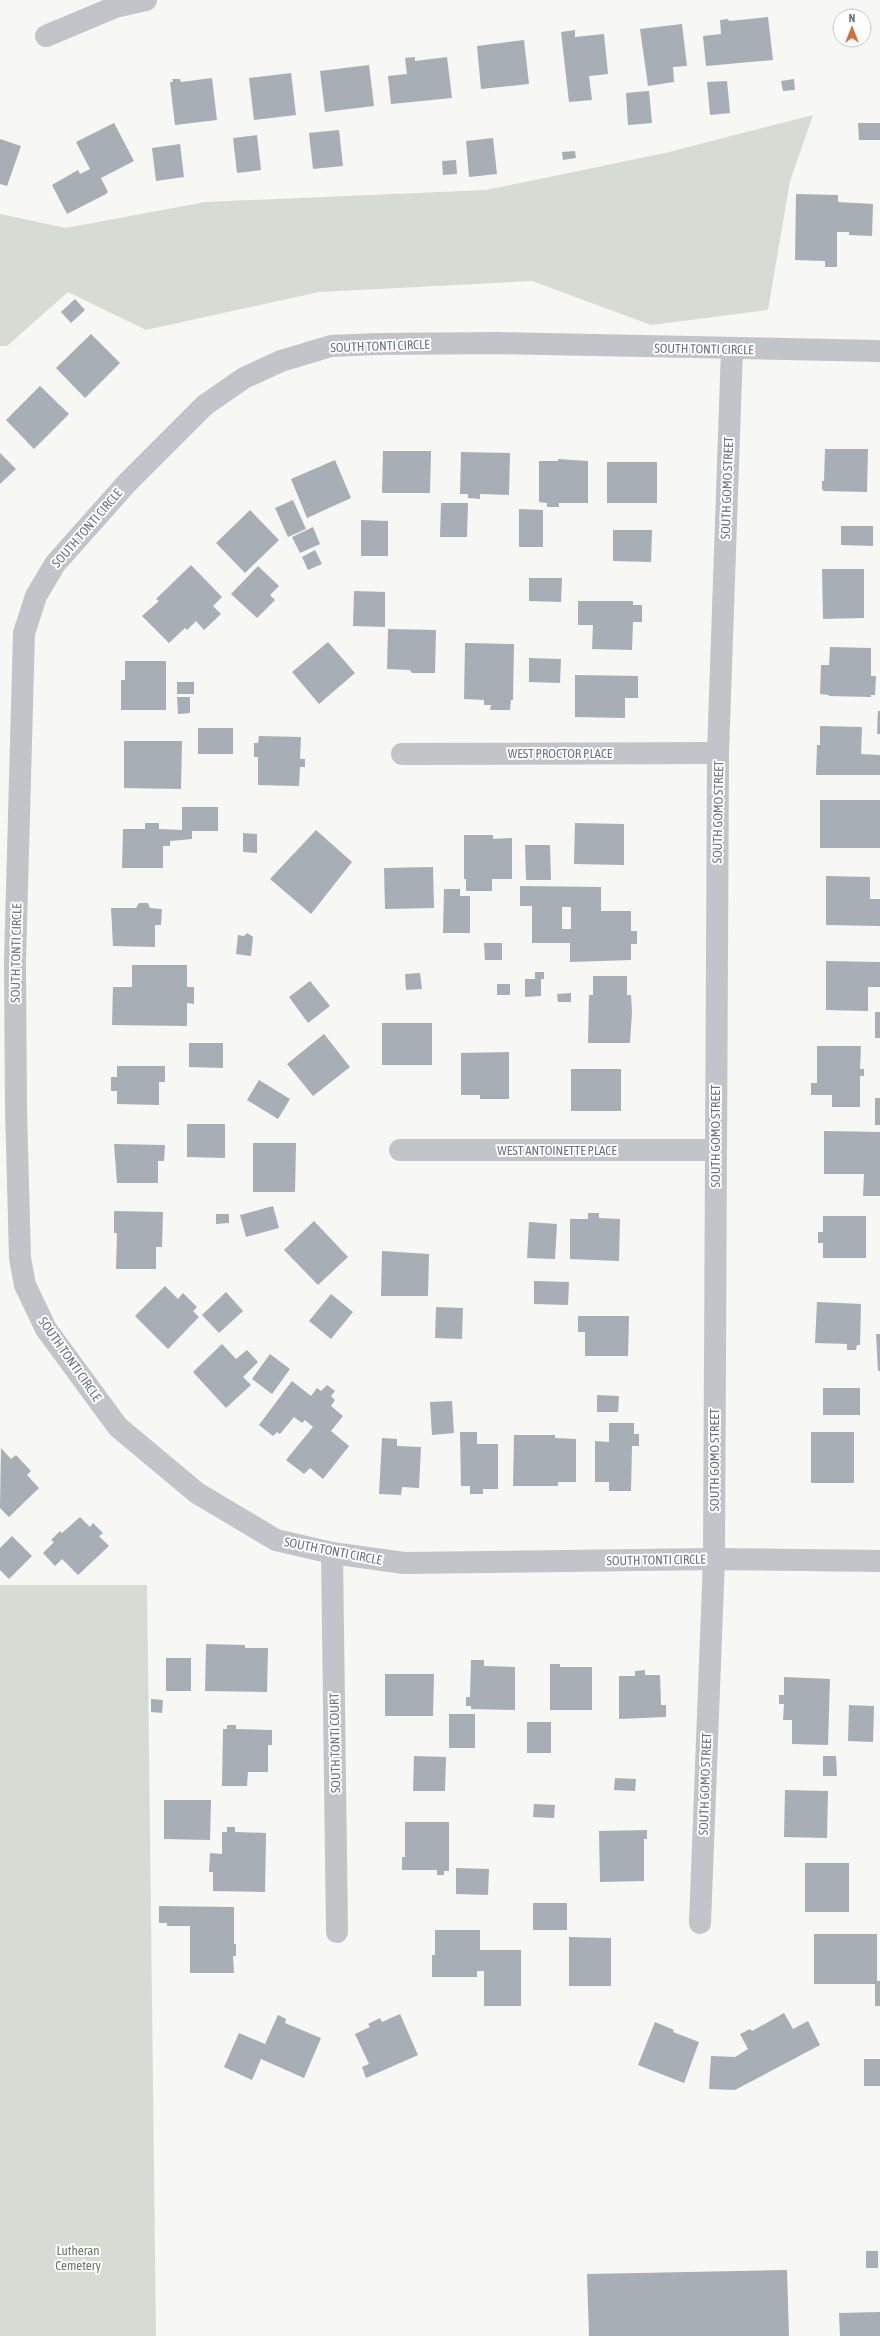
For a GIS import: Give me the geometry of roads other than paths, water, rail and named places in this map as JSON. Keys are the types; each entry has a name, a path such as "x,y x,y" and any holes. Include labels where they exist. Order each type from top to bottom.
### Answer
{"street":[{"path":"46,36 115,6 146,0"},
{"name":"SOUTH TONTI CIRCLE","path":"880,351 732,350 497,343 330,346 281,361 244,378 205,405 126,484 82,532 54,564 36,596 24,633 15,953 16,1117 20,1258 25,1285 46,1329 118,1427 197,1493 276,1540 332,1553 404,1563 714,1559 880,1561"},
{"name":"SOUTH GOMO STREET","path":"700,1923 714,1559 718,753 732,350"},
{"name":"WEST PROCTOR PLACE","path":"402,754 718,753"},
{"name":"WEST ANTOINETTE PLACE","path":"400,1150 715,1150"},
{"name":"SOUTH TONTI COURT","path":"332,1553 338,1932"}],"park label":[{"name":"Lutheran Cemetery","path":"78,2258"}]}
